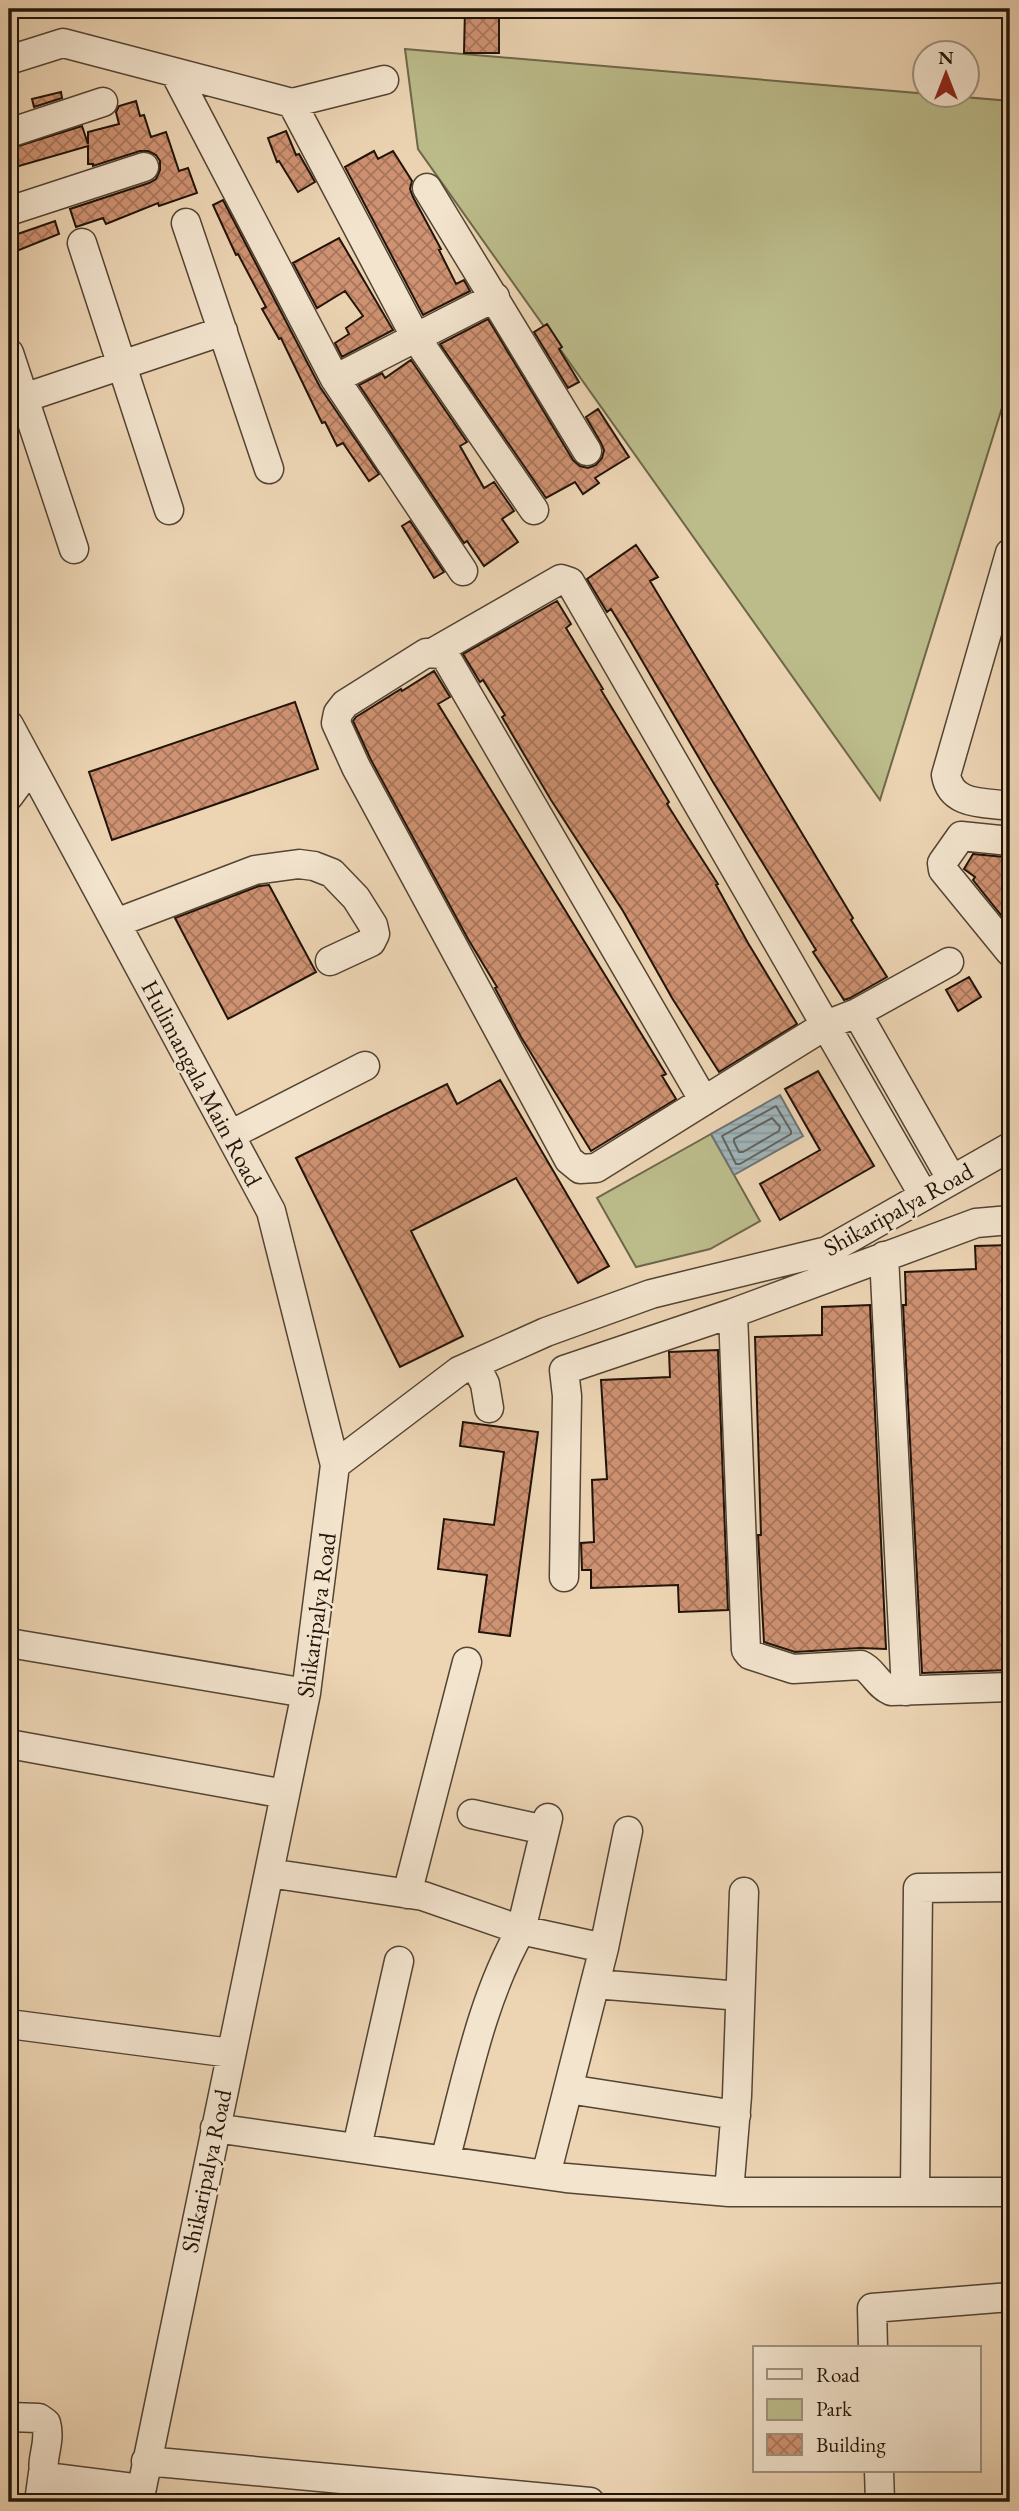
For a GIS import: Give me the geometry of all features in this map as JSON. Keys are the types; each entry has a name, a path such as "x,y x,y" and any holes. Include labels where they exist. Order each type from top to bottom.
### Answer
{"street":[{"path":"9,60 63,43 292,103 384,80"},
{"path":"174,73 335,379 463,571"},
{"path":"9,132 103,102"},
{"path":"292,103 416,338 534,510"},
{"path":"9,211 144,167"},
{"path":"427,188 587,451"},
{"path":"186,223 269,469"},
{"path":"82,243 169,510"},
{"path":"335,379 495,297"},
{"path":"16,400 223,331"},
{"path":"9,353 16,400 75,549"},
{"path":"1010,553 946,775 948,786 954,795 968,800 1010,806"},
{"path":"924,1196 825,1025 570,582 561,579 434,652 426,653 345,704 338,713 336,723 356,767 569,1160 580,1169 596,1168 825,1025 857,1013 949,962"},
{"path":"434,652 447,659 704,1101"},
{"name":"Hulimangala Main Road","path":"9,725 271,1211 335,1465"},
{"path":"9,796 31,766"},
{"path":"1010,841 961,836 942,863 943,870 1010,952"},
{"path":"116,923 255,870 282,864 314,866 332,873 345,886 373,925 375,934 371,942 330,961"},
{"path":"857,1013 952,1180"},
{"path":"230,1135 365,1066"},
{"name":"Shikaripalya Road","path":"140,2496 306,1693 335,1465 459,1371 546,1332 651,1294 827,1251 1010,1147"},
{"path":"564,1370 733,1313 976,1223 1010,1220"},
{"path":"884,1256 906,1691"},
{"path":"733,1313 746,1650 750,1656 793,1670 861,1665 867,1668 882,1688 891,1691 1010,1687"},
{"path":"546,1332 564,1370 567,1396 564,1577"},
{"path":"475,1364 485,1384 489,1408"},
{"path":"9,1643 306,1693"},
{"path":"407,1894 467,1662"},
{"path":"9,1744 285,1794"},
{"path":"445,2160 486,2009 508,1953 521,1930 546,1824 472,1814"},
{"path":"546,2175 604,1948 628,1831"},
{"path":"269,1873 423,1896 521,1930 604,1948"},
{"path":"915,2192 918,1888 1010,1887"},
{"path":"729,2192 736,2115 744,1892"},
{"path":"357,2147 400,1961"},
{"path":"595,1984 740,1996"},
{"path":"9,2024 231,2053"},
{"path":"568,2089 736,2115"},
{"path":"215,2128 546,2175 729,2192 1010,2192"},
{"path":"873,2346 872,2308 1010,2297"},
{"path":"9,2417 39,2418 46,2423 50,2434 39,2502"},
{"path":"146,2461 590,2502"},
{"path":"879,2472 880,2502"},
{"path":"43,2473 46,2477 140,2496"}],"green space":[{"path":"405,49 911,92 911,108 981,108 981,99 1010,101 1010,398 1005,398 880,800 418,149"},
{"path":"711,1134 760,1221 710,1249 636,1267 597,1198"}],"water":[{"path":"780,1095 803,1136 734,1175 711,1134"}],"building":[{"path":"465,9 499,9 499,53 464,53"},
{"path":"61,92 62,98 34,107 32,99"},
{"path":"136,101 151,137 166,132 179,171 188,168 197,193 159,206 158,203 106,224 103,218 76,227 70,209 156,179 160,161 156,155 140,151 93,166 88,164 88,146 12,168 9,149 82,126 88,144 88,132 119,124 116,112 119,106"},
{"path":"286,131 296,155 299,154 315,182 298,192 279,161 277,162 268,138"},
{"path":"374,151 378,159 393,151 412,181 410,189 413,197 456,284 464,280 470,291 423,315 345,167"},
{"path":"223,200 320,387 379,474 369,481 343,443 337,446 325,422 322,423 281,338 279,339 262,309 266,307 238,254 236,255 213,205"},
{"path":"55,221 59,234 9,254 9,237"},
{"path":"339,238 393,330 342,357 335,343 349,334 346,328 363,316 345,291 317,308 293,263"},
{"path":"488,319 573,460 588,468 596,465 602,458 604,450 586,417 598,409 629,457 595,478 599,483 583,494 575,482 546,498 440,344"},
{"path":"547,324 579,382 568,388 534,332"},
{"path":"411,360 467,442 460,446 484,488 494,482 514,511 502,519 518,542 484,566 467,541 464,543 359,385 382,373 385,378"},
{"path":"410,521 444,572 434,578 402,526"},
{"path":"636,545 658,577 650,581 887,977 850,998 844,1000 813,952 816,950 630,640 611,609 607,612 587,579"},
{"path":"557,601 571,624 566,628 603,689 601,690 669,802 667,804 718,884 716,885 748,943 797,1024 719,1072 672,998 623,911 551,800 502,717 505,715 463,654"},
{"path":"434,671 450,697 438,704 666,1074 662,1076 676,1099 591,1151 521,1037 495,988 497,987 371,760 353,721"},
{"path":"295,702 318,769 112,840 89,772"},
{"path":"973,854 1005,857 1010,860 1010,923 973,880 975,877 964,869"},
{"path":"269,885 316,972 228,1019 175,918 259,886"},
{"path":"969,977 981,997 958,1011 946,990"},
{"path":"818,1071 874,1166 780,1220 760,1184 820,1150 785,1089"},
{"path":"500,1080 609,1266 578,1283 516,1178 411,1231 463,1336 400,1367 296,1158 447,1084 457,1104"},
{"path":"1010,1245 1010,1670 922,1673 903,1305 906,1305 905,1272 976,1269 975,1246"},
{"path":"870,1305 886,1649 795,1652 764,1642 758,1535 761,1535 755,1337 822,1335 822,1307"},
{"path":"718,1350 728,1610 679,1612 678,1585 591,1588 591,1570 582,1570 581,1543 594,1542 592,1480 607,1479 601,1380 670,1377 669,1352"},
{"path":"463,1422 538,1432 510,1636 479,1632 487,1575 438,1569 444,1519 494,1525 504,1452 460,1446"}]}
